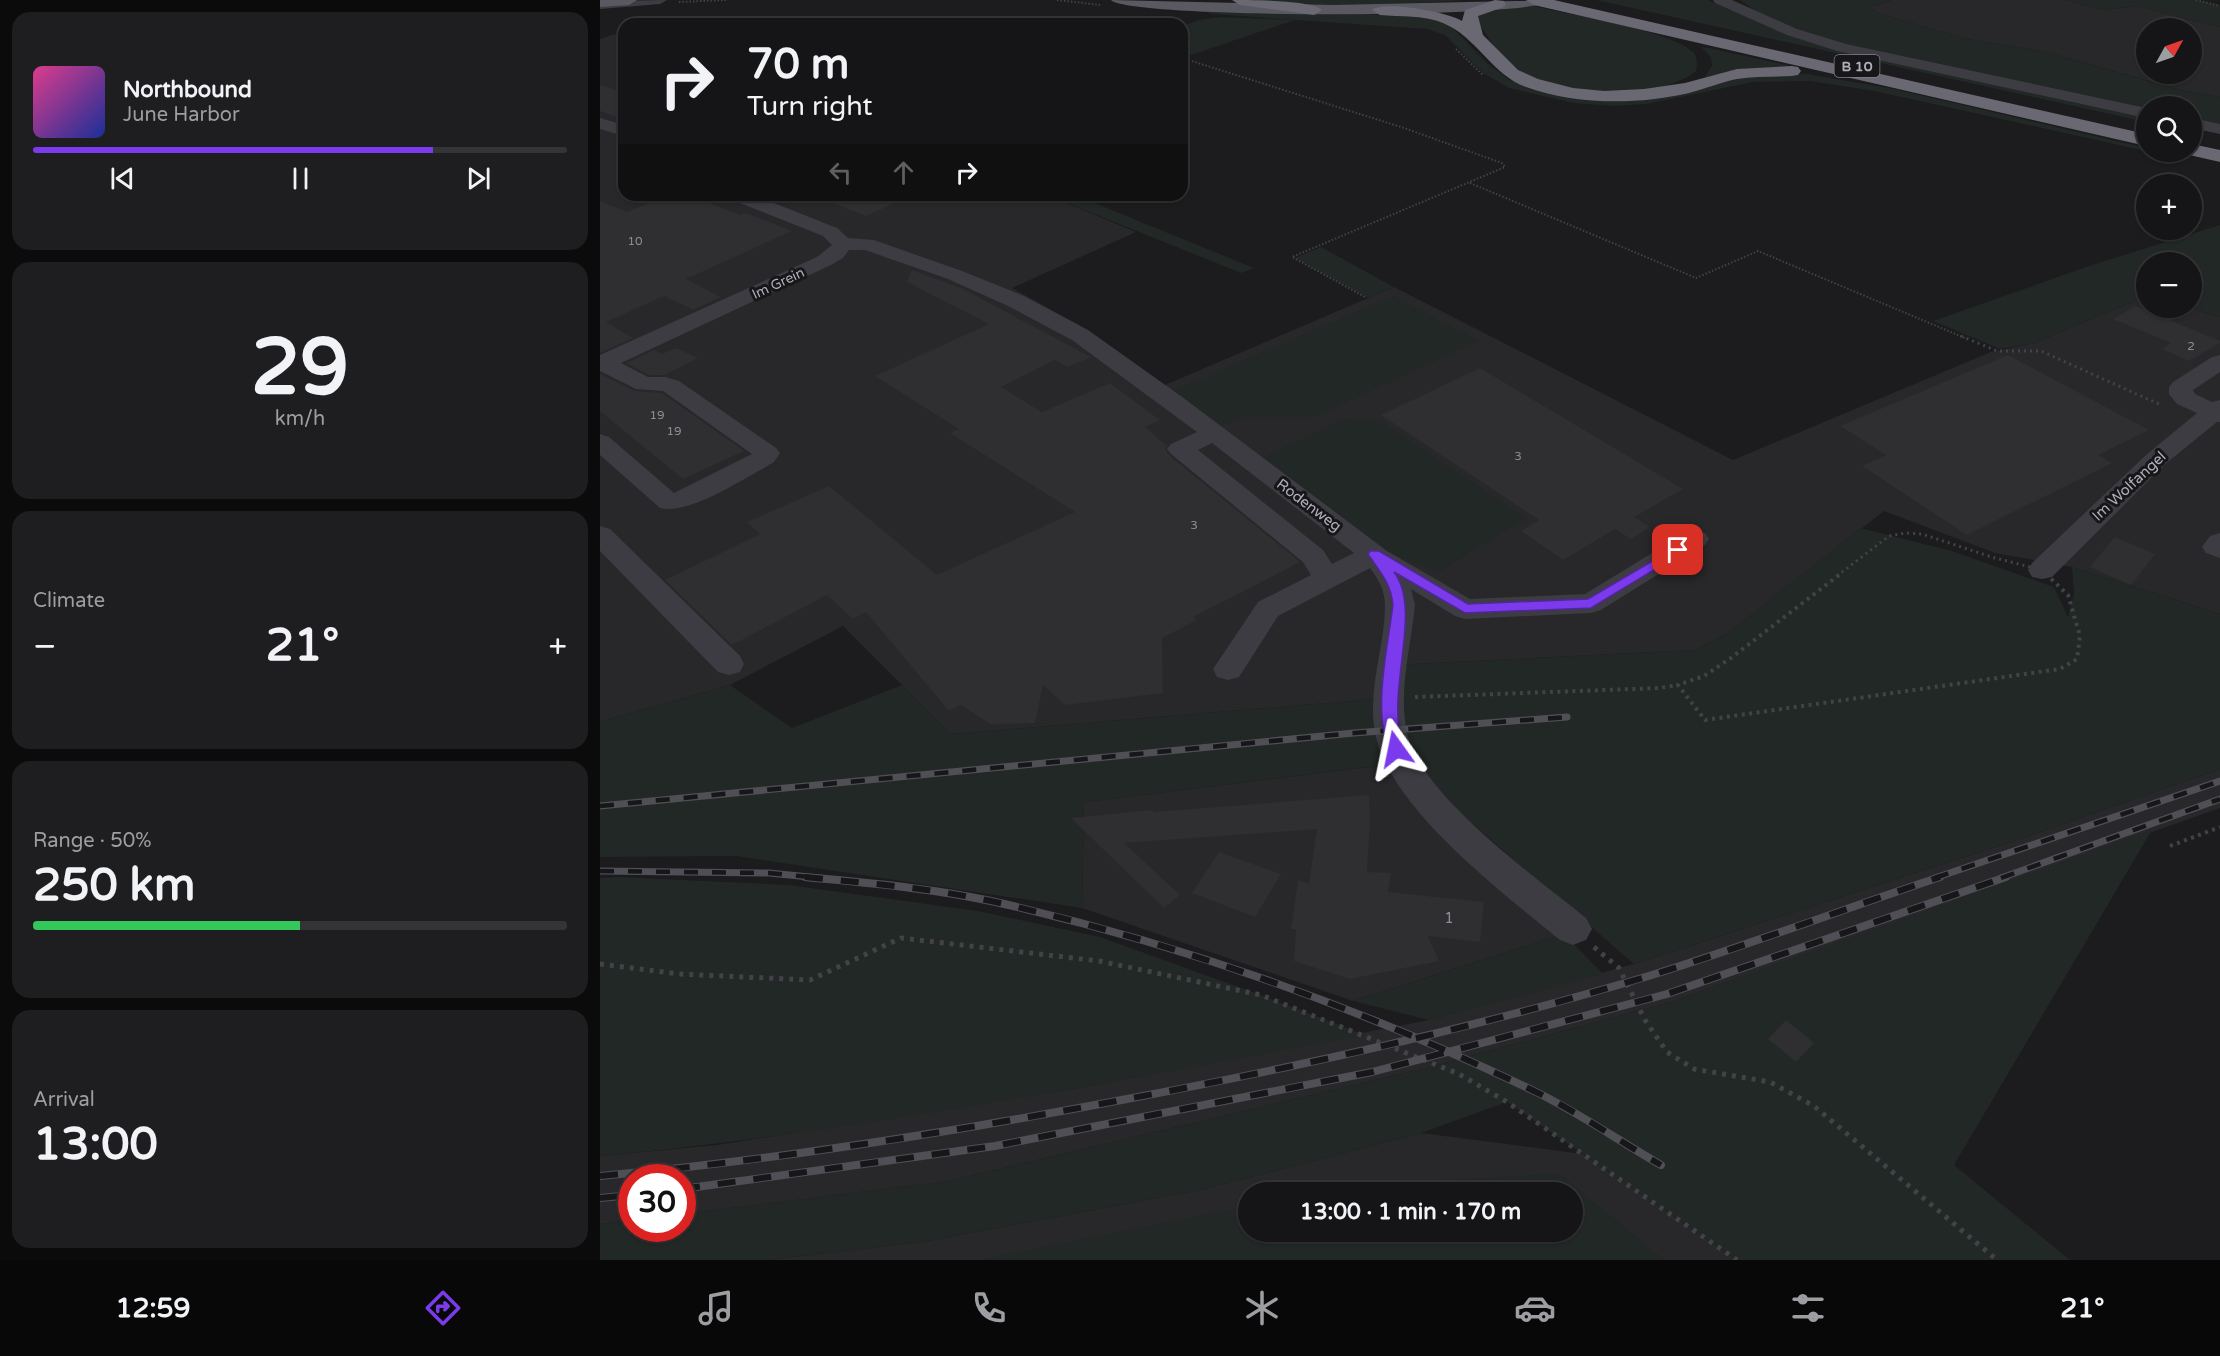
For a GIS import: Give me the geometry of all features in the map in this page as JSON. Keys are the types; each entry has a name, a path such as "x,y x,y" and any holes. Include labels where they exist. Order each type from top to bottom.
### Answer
{"highway":[{"path":"1240,0 1314,10"},
{"path":"1534,0 1611,18 1684,42 1705,54 1694,79 1666,90"},
{"name":"B 10","path":"1567,0 2136,129"},
{"path":"1474,37 1469,18 1470,13 1504,4"},
{"path":"1380,10 1441,17 1474,37 1512,74 1545,87 1604,96 1666,90 1737,74 1785,70 1826,73 1906,86"},
{"name":"B 10","path":"1705,54 1906,86 2136,138"},
{"path":"2202,143 2220,147"},
{"path":"2202,152 2220,156"}],"main road":[{"path":"600,3 629,0"},
{"path":"1119,0 1229,8 1314,10 1380,10 1546,0"}],"street":[{"path":"600,3 660,0"},
{"path":"1720,0 1803,36 1858,52 2136,111"},
{"path":"1736,0 1755,16"},
{"path":"600,123 618,129"},
{"path":"2202,125 2220,129"},
{"path":"752,201 823,229 836,236 843,244"},
{"name":"Im Grein","path":"602,363 824,261 836,254 843,244"},
{"name":"Rodenweg","path":"843,244 867,244 946,272 990,289 1080,335 1374,554 1395,582 1400,605 1389,698 1391,735 1402,763 1424,795 1496,865 1573,929"},
{"path":"2213,414 2186,399 2181,394 2181,387 2220,362"},
{"path":"600,442 669,502 682,499 755,463 767,453 671,386 644,384 602,363"},
{"name":"Im Wolfangel","path":"2042,570 2135,479 2213,414"},
{"path":"1214,433 1180,449 1313,556 1326,578"},
{"path":"600,535 729,664"},
{"path":"1228,669 1268,609 1374,554 1465,609 1591,603 1695,539"},
{"path":"2220,542 2216,547 2220,549"}],"path":[{"path":"2196,0 2220,6"},
{"path":"1188,60 1465,149 1497,160 1505,167 1292,257 1365,297"},
{"path":"1470,183 1696,278 1758,251 1997,351 2041,351 2213,414"},
{"path":"1389,698 1660,688 1678,685 1704,676 1731,658 1889,536 1906,533 1922,534 1995,558 2042,570 2068,595 2080,636 2077,659 2060,669 1705,720 1678,685"},
{"path":"2170,846 2220,827"},
{"path":"1573,929 1619,968 1645,1020 1667,1052 1694,1069 1770,1082 1814,1106 1997,1260"},
{"path":"600,964 679,974 810,980 901,938 1099,961 1262,995 1468,1080 1507,1102 1737,1260"}],"shaded area":[{"path":"1249,0 1467,0 1307,5"},
{"path":"1596,0 1708,0 1775,29 1846,52 2136,115 2136,120"},
{"path":"1740,0 1891,0 1869,8 1877,13 1967,39 2042,51 2136,77 2136,84 2159,84 2220,97 2220,126 2202,122 2202,96 2136,96 2136,109 1899,59 1810,35 1756,11"},
{"path":"1891,0 2065,0 2103,10 2137,6 2184,18 2136,18 2136,77 2042,51 1967,39 1877,13 1869,8"},
{"path":"2065,0 2196,0 2220,6 2220,27 2202,22 2202,18 2184,18 2137,6 2103,10"},
{"path":"1534,6 1619,24 1683,45 1694,53 1697,59 1696,71 1680,81 1634,92 1582,91 1557,87 1536,80 1519,71 1505,59 1489,39 1476,17 1480,12"},
{"path":"1207,12 1398,15 1438,20 1451,26 1487,63 1508,79 1522,85 1588,99 1729,79 1790,73 1808,74 1894,89 2136,146 2136,149 1874,91 1810,81 1753,82 1647,104 1613,106 1573,103 1509,88 1483,73 1445,35 1427,29"},
{"path":"1221,17 1295,20 1188,56 1188,24"},
{"path":"2202,22 2220,27 2220,97 2160,84 2202,84"},
{"path":"618,33 618,201 1061,201 1136,232 1012,288 1079,325 1165,385 1394,287 1733,460 1991,352 2034,343 2136,300 2136,318 2202,318 2202,312 2220,317 2220,614 2072,567 1995,553 1884,511 1728,633 1695,650 1394,665 1389,698 951,734 843,626 730,685 600,722 600,39"},
{"path":"1701,47 1800,68 1769,68 1707,77 1705,76 1712,66 1711,57"},
{"path":"1062,201 1090,201 1254,268 1241,273"},
{"path":"2220,225 2220,317 2202,312 2202,252 2136,252 2136,300 2034,343 2000,349 1933,321 2089,266 2172,240 2202,240 2202,231"},
{"path":"1321,247 1394,287 1368,298 1295,258"},
{"path":"1393,296 1478,341 1314,417 1241,417 1221,426 1174,391"},
{"path":"1344,419 1380,421 1526,518 1438,572 1384,550 1262,458"},
{"path":"1860,528 1952,551 2054,587 2068,617 2074,593 2072,567 2220,614 2220,769 2023,838 1634,964 1402,763 1084,802 1082,908 736,856 600,857 600,722 730,685 792,728 902,685 951,734 1389,698 1394,665 1695,650 1728,633"},
{"path":"1402,763 1564,934 1353,1001 1082,908 1084,802"},
{"path":"2220,769 2220,808 1671,1002 1430,1067 949,1181 696,1212 696,1164 618,1164 618,1222 600,1224 600,1156 717,1145 1078,1088 1429,1020 1634,964 2023,838"},
{"path":"2152,830 1954,1165 2070,1260 1737,1260 1507,1102 1421,1133 1200,1190 922,1242 767,1260 600,1260 600,1224 618,1222 618,1242 696,1242 696,1212 949,1181 1430,1067 1671,1002"},
{"path":"600,878 789,885 978,911 1100,937 1365,1035 1079,1088 888,1120 696,1146 600,1156"},
{"path":"1564,934 1603,974 1429,1020 1353,1001"},
{"path":"1421,1133 1583,1154 1737,1260 767,1260 922,1242 1200,1190"},
{"path":"1559,1174 1569,1182 1400,1182"},
{"path":"1583,1194 1664,1260 978,1260 1238,1208 1238,1242 1583,1242"}],"building":[{"path":"600,85 618,91 618,118 600,111"},
{"path":"600,201 627,212 654,201 704,201 740,215 746,213 792,231 686,279 721,297 693,310 664,296 606,322 633,338 600,353"},
{"path":"827,201 899,201 866,216"},
{"path":"912,270 963,289 1091,357 1068,367 1055,360 1001,387 1042,412 1110,383 1160,420 1145,427 1167,446 1165,449 1170,456 1300,562 1193,617 1197,620 1162,638 1163,693 1065,705 1043,685 1035,723 990,724 961,705 949,711 866,612 853,619 827,595 732,645 665,580 760,534 747,522 829,486 937,575 1075,512 950,433 959,429 875,376 989,324 907,282"},
{"path":"2136,306 2136,318 2165,318 2220,341 2220,343 2189,361 2162,349 2171,343 2113,319"},
{"path":"676,348 698,358 664,375 649,375 626,363 654,350 662,354"},
{"path":"2008,355 2149,430 2098,455 2112,463 1967,535 1862,466 1886,455 1840,426"},
{"path":"1480,368 1683,489 1634,517 1650,527 1631,539 1615,529 1563,560 1521,531 1539,520 1381,415"},
{"path":"600,374 635,391 662,393 744,451 683,479 600,411"},
{"path":"2115,537 2155,554 2131,585 2090,567"},
{"path":"1369,795 1367,872 1391,873 1388,892 1484,902 1480,942 1428,936 1439,961 1350,979 1294,961 1296,929 1291,929 1298,880 1309,884 1317,829 1124,843 1180,895 1164,908 1071,818 1153,810 1153,812"},
{"path":"1219,852 1281,874 1255,917 1192,893"},
{"path":"1786,1020 1814,1043 1796,1062 1768,1039"}],"railway":[{"path":"600,806 1354,733 1567,717"},
{"path":"1935,878 2220,781"},
{"path":"2001,878 2220,799"},
{"path":"600,871 769,873 820,878"},
{"path":"805,877 968,896 1061,918 1200,958 1336,1005 1416,1038"},
{"path":"1416,1038 1522,1012 1652,975 1940,877"},
{"path":"1448,1052 1667,994 2006,877"},
{"path":"600,1176 733,1162 996,1123 1259,1073 1416,1038"},
{"path":"1416,1038 1448,1052"},
{"path":"696,1187 995,1146 1372,1072 1448,1052"},
{"path":"1448,1052 1550,1099 1661,1165"},
{"path":"600,1198 618,1196"}],"route":[{"path":"1396,749 1391,735 1389,698 1400,605 1399,594 1387,569 1374,554 1465,609 1591,603 1678,550"}]}
